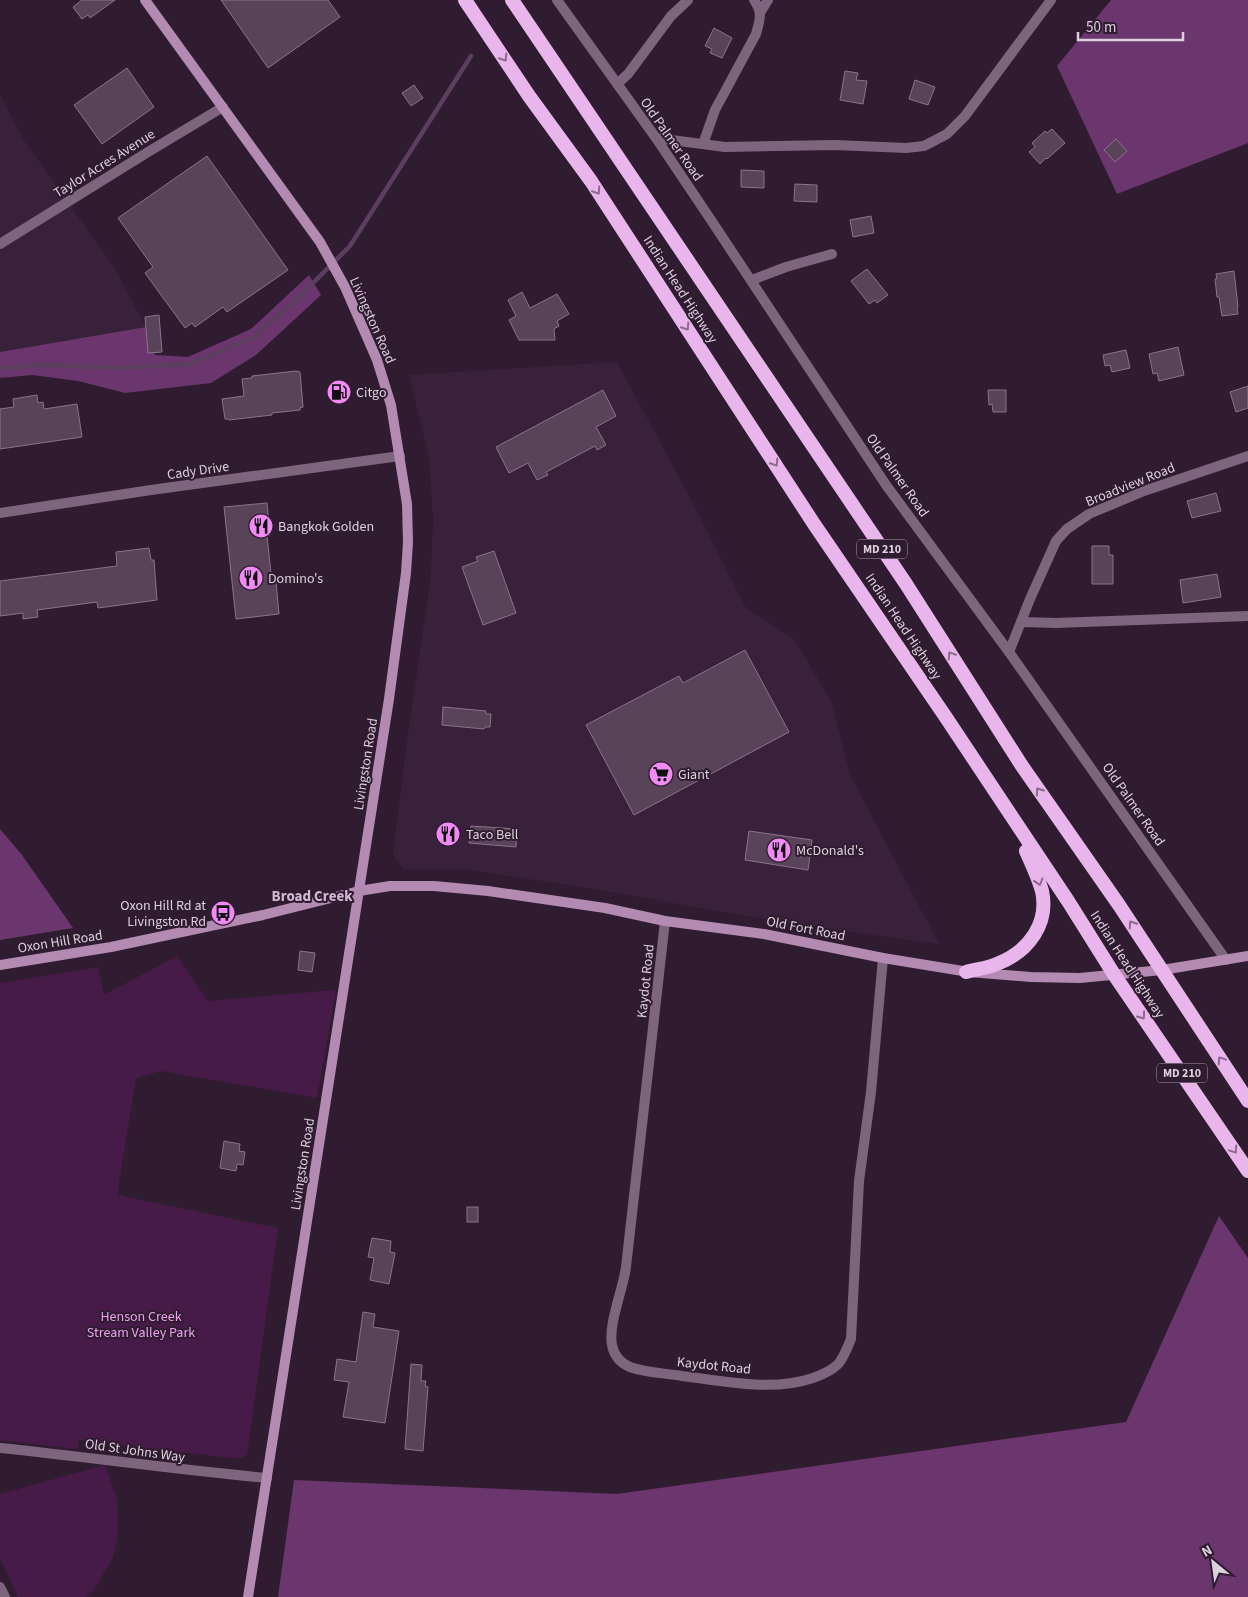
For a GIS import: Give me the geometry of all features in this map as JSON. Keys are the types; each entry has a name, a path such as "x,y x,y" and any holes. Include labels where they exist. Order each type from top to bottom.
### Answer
{"highway":[{"name":"Indian Head Highway","path":"465,0 529,96 591,181 814,524 946,716 1115,976 1248,1171"},
{"name":"Indian Head Highway","path":"512,0 906,584 1022,766 1119,905 1248,1101"},
{"path":"966,972 1000,963 1027,945 1038,930 1043,911 1042,892 1036,870 1004,806"}],"main road":[{"name":"Livingston Road","path":"145,0 224,107 324,251 345,288 377,360 391,405 407,504 408,542 406,573 389,699 248,1597"},
{"name":"Old Fort Road","path":"359,891 390,886 434,886 488,891 605,908 665,921 764,934 883,958 966,972 1080,978 1162,970 1248,956"},
{"name":"Oxon Hill Road","path":"0,965 111,947 176,934 359,891"}],"street":[{"name":"Old Palmer Road","path":"557,0 656,138 752,280 886,485 1009,652 1226,960"},
{"path":"617,84 633,68 671,16 688,0"},
{"path":"703,144 715,110 727,85 756,34 760,22 760,10 754,0"},
{"path":"760,13 768,0"},
{"path":"656,138 725,147 835,145 906,148 924,146 947,134 965,116 1051,0"},
{"name":"Taylor Acres Avenue","path":"0,244 224,107"},
{"path":"752,280 786,267 832,254"},
{"name":"Cady Drive","path":"0,513 400,456"},
{"name":"Broadview Road","path":"1009,652 1056,541 1067,529 1089,514 1136,494 1248,456"},
{"path":"1021,622 1056,623 1248,616"},
{"name":"Kaydot Road","path":"665,921 640,1158 624,1278 611,1334 612,1346 618,1360 629,1367 650,1372 775,1385 790,1384 814,1378 841,1362 851,1339 859,1181 871,1092 883,958"},
{"name":"Old St Johns Way","path":"0,1448 100,1458 190,1471 267,1478"},
{"path":"0,1587 5,1597"}],"shaded area":[{"path":"1111,0 1248,0 1248,143 1117,194 1057,66"},
{"path":"0,94 23,139 115,269 146,327 0,352"},
{"path":"309,275 321,295 256,355 211,383 125,393 78,381 32,375 0,378 0,352 146,327 155,355 188,357 251,329"},
{"path":"617,362 694,505 746,608 794,639 831,701 850,775 939,944 787,923 600,890 465,869 404,869 393,855 431,576 433,519 429,457 409,375"},
{"path":"0,829 22,855 73,928 0,940"},
{"path":"1219,1216 1248,1258 1248,1597 278,1597 294,1480 617,1494 1126,1422"}],"green space":[{"name":"Henson Creek Stream Valley Park","path":"177,956 208,1001 336,990 317,1098 161,1071 136,1078 117,1195 278,1228 247,1455 242,1458 231,1458 79,1440 77,1449 0,1440 0,983 98,967 104,995"},
{"path":"105,1465 117,1499 118,1536 113,1557 94,1590 84,1597 18,1597 0,1558 0,1494"}],"building":[{"path":"82,0 115,0 90,18 88,15 82,19 73,7"},
{"path":"221,0 328,0 340,17 268,68"},
{"path":"714,28 732,38 722,58 710,53 712,49 705,46"},
{"path":"127,68 154,107 102,144 74,105"},
{"path":"845,71 858,73 856,80 867,81 863,104 840,100"},
{"path":"915,80 935,87 928,105 909,99"},
{"path":"414,85 423,98 411,106 402,93"},
{"path":"1052,129 1065,143 1040,164 1029,152 1035,147 1032,143 1045,131 1047,133"},
{"path":"1116,139 1127,151 1115,162 1104,150"},
{"path":"207,156 288,270 227,312 223,307 195,327 192,323 185,328 145,273 153,267 118,218"},
{"path":"741,170 764,171 764,188 741,187"},
{"path":"795,184 817,185 817,202 794,201"},
{"path":"871,216 874,233 853,237 850,220"},
{"path":"867,269 888,295 877,303 875,300 869,304 851,281"},
{"path":"1234,271 1238,314 1222,316 1219,297 1217,297 1216,274"},
{"path":"522,292 530,308 557,294 569,314 557,321 559,326 554,329 555,340 519,340 509,320 516,316 508,300"},
{"path":"159,315 162,352 148,353 145,317"},
{"path":"1178,347 1184,375 1159,381 1157,373 1153,374 1149,354"},
{"path":"1126,350 1130,368 1112,372 1110,365 1105,366 1103,355"},
{"path":"300,372 303,407 300,410 272,413 272,415 225,419 222,399 244,396 242,379 252,378 252,376"},
{"name":"Citgo","path":"345,383 348,399 332,401 330,386"},
{"path":"1248,386 1248,408 1236,412 1230,392"},
{"path":"603,390 616,416 596,427 606,445 597,450 595,446 546,472 548,475 537,480 528,463 509,473 496,447"},
{"path":"988,390 1006,390 1006,412 993,412 992,404 989,405"},
{"path":"37,395 38,403 43,402 44,409 77,404 82,437 0,449 0,409 14,407 13,399"},
{"path":"1216,493 1221,511 1192,518 1187,501"},
{"path":"267,503 270,535 267,536 272,583 276,582 279,614 236,619 224,507"},
{"path":"1092,546 1109,546 1109,555 1113,555 1113,584 1092,584"},
{"path":"149,548 151,560 154,560 157,600 98,608 97,602 37,610 38,617 23,619 23,613 0,616 0,581 117,566 116,552"},
{"path":"494,551 516,613 483,625 462,567 478,561 476,557"},
{"path":"1217,574 1221,597 1183,603 1180,580"},
{"name":"Giant","path":"745,650 789,732 634,815 586,725 679,676 683,683"},
{"path":"443,707 486,711 486,714 491,714 490,727 485,727 484,729 442,725"},
{"path":"471,826 517,829 516,847 469,843"},
{"name":"McDonald's","path":"749,831 812,840 808,870 745,860"},
{"path":"300,951 315,953 312,972 298,970"},
{"path":"224,1141 240,1144 239,1151 245,1152 243,1165 237,1164 236,1171 220,1168"},
{"path":"467,1207 478,1207 478,1222 467,1222"},
{"path":"372,1238 391,1241 390,1252 395,1253 389,1284 370,1280 374,1258 368,1257"},
{"path":"363,1312 375,1314 373,1327 399,1331 385,1423 343,1417 349,1382 334,1380 337,1359 356,1362"},
{"path":"411,1364 422,1365 421,1381 426,1381 425,1386 428,1387 423,1451 405,1449"}],"waterway":[{"path":"0,368 43,365 123,368 191,364 253,338 301,295 350,246 471,56"}],"place":[{"name":"Citgo","path":"339,392"},
{"name":"Bangkok Golden","path":"261,526"},
{"name":"Domino's","path":"251,578"},
{"name":"Giant","path":"661,774"},
{"name":"Taco Bell","path":"448,834"},
{"name":"McDonald's","path":"779,850"},
{"name":"Oxon Hill Rd at Livingston Rd","path":"223,913"}],"district":[{"name":"Broad Creek","path":"312,896"}]}
